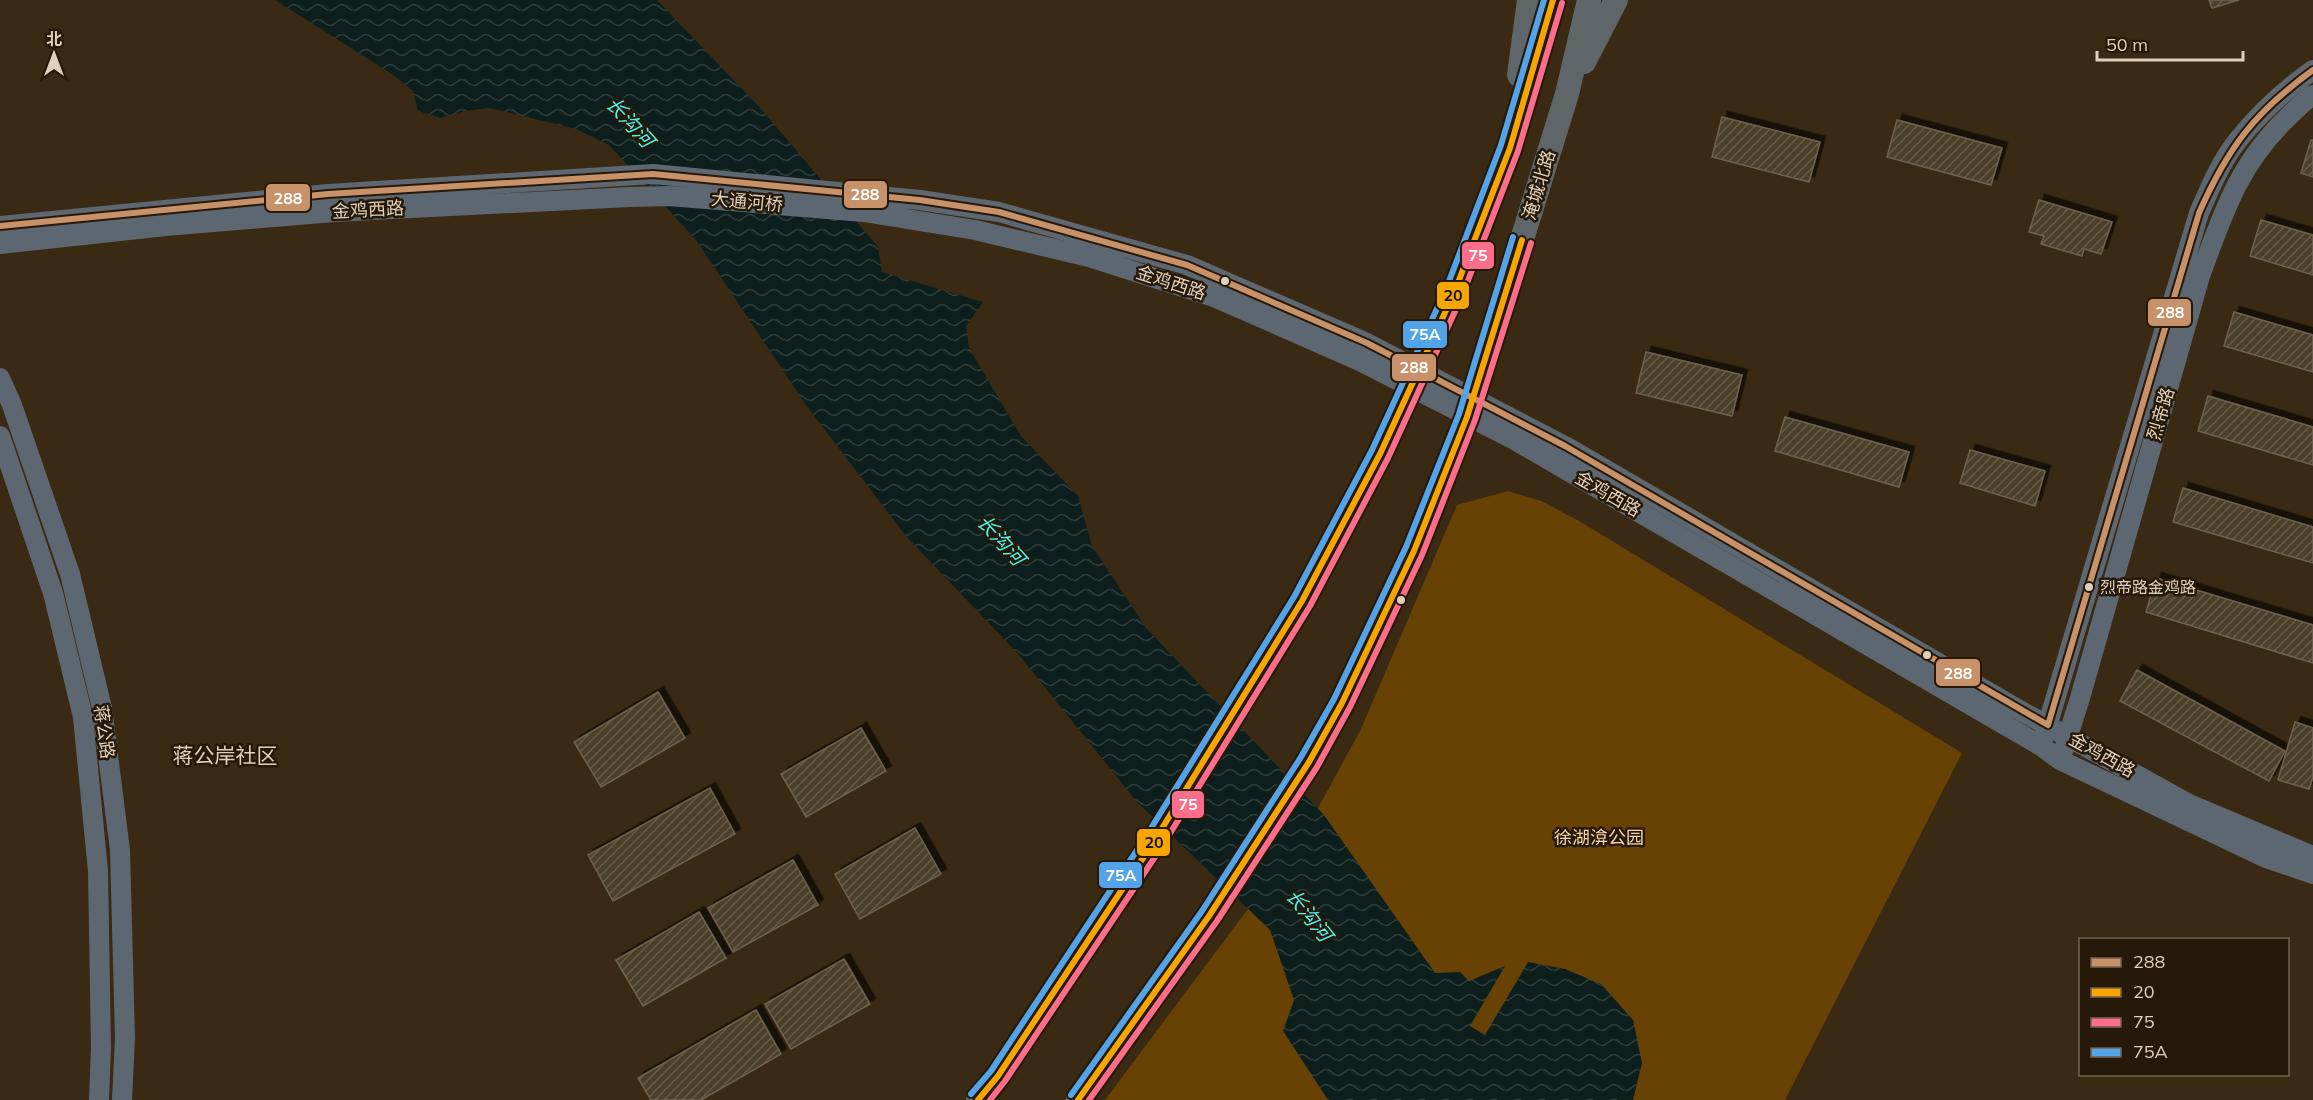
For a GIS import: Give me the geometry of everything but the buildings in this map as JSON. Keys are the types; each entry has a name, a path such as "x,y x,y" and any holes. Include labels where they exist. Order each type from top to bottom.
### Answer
{"main road":[{"path":"1510,148 1529,0"},
{"path":"978,1100 998,1076 1153,843 1250,682 1302,601 1380,454 1454,293 1510,148 1553,0"},
{"name":"淹城北路","path":"1078,1100 1209,916 1309,762 1342,703 1414,551 1470,408 1567,94 1589,0"},
{"path":"1567,94 1616,0"}],"street":[{"name":"烈帝路","path":"2041,746 2199,213 2217,174 2237,141 2268,108 2313,70"},
{"name":"烈帝路","path":"2060,760 2200,276 2236,183 2255,154 2278,126 2313,95"},
{"name":"大通河桥","path":"620,175 653,174 848,194"},
{"name":"金鸡西路","path":"0,226 328,194 620,175"},
{"name":"金鸡西路","path":"848,194 920,200 999,212 1186,265 1367,343 1414,378 1470,408 1565,446 2048,726 2189,804 2313,856"},
{"name":"金鸡西路","path":"0,244 166,226 334,212 630,197"},
{"name":"大通河桥","path":"630,197 680,197 864,212"},
{"name":"金鸡西路","path":"864,212 975,230 1089,257 1214,297 1360,361 1414,378"},
{"name":"蒋公路","path":"0,378 12,405 70,574 102,708 120,850 125,1038 122,1100"},
{"name":"金鸡西路","path":"1470,408 1513,439 2041,746 2060,760 2266,858 2313,874"},
{"name":"蒋公路","path":"0,436 53,593 83,717 98,871 99,1100"}],"green space":[{"name":"徐湖渰公园","path":"1508,491 1541,501 1579,521 1962,753 1785,1100 1105,1100 1304,834 1361,729 1457,505"}],"water":[{"name":"长沟河","path":"275,0 657,0 762,110 878,247 882,272 983,302 966,326 969,348 1021,436 1078,496 1092,546 1146,628 1324,815 1435,973 1460,972 1469,981 1505,966 1470,1026 1485,1035 1528,962 1565,969 1601,984 1633,1020 1642,1063 1633,1100 1328,1100 1283,1031 1294,1000 1270,930 1137,802 1019,655 905,535 806,405 696,240 609,145 576,129 489,108 465,111 440,118 418,111 413,91 392,74"}],"transit line":[{"name":"75A","path":"971,1094 991,1071 1145,838 1294,597 1372,450 1446,289 1501,145 1544,0"},
{"name":"20","path":"978,1100 998,1076 1153,843 1302,601 1380,454 1454,293 1510,148 1553,0"},
{"name":"75","path":"990,1100 1161,848 1310,606 1388,458 1462,296 1518,151 1562,3"},
{"name":"288","path":"0,226 328,194 653,174 920,200 999,212 1187,265 1367,343 1565,446 2048,725 2199,213 2221,169 2245,132 2275,101 2313,70"},
{"name":"75A","path":"1071,1095 1202,911 1301,757 1334,699 1406,547 1459,414 1513,237"},
{"name":"20","path":"1078,1100 1209,916 1309,762 1342,703 1414,551 1467,417 1522,240"},
{"name":"75","path":"1089,1100 1217,921 1317,767 1350,707 1422,555 1475,420 1531,243"}],"place":[{"name":"烈帝路金鸡路","path":"2089,587"}],"district":[{"name":"蒋公岸社区","path":"225,756"}]}
